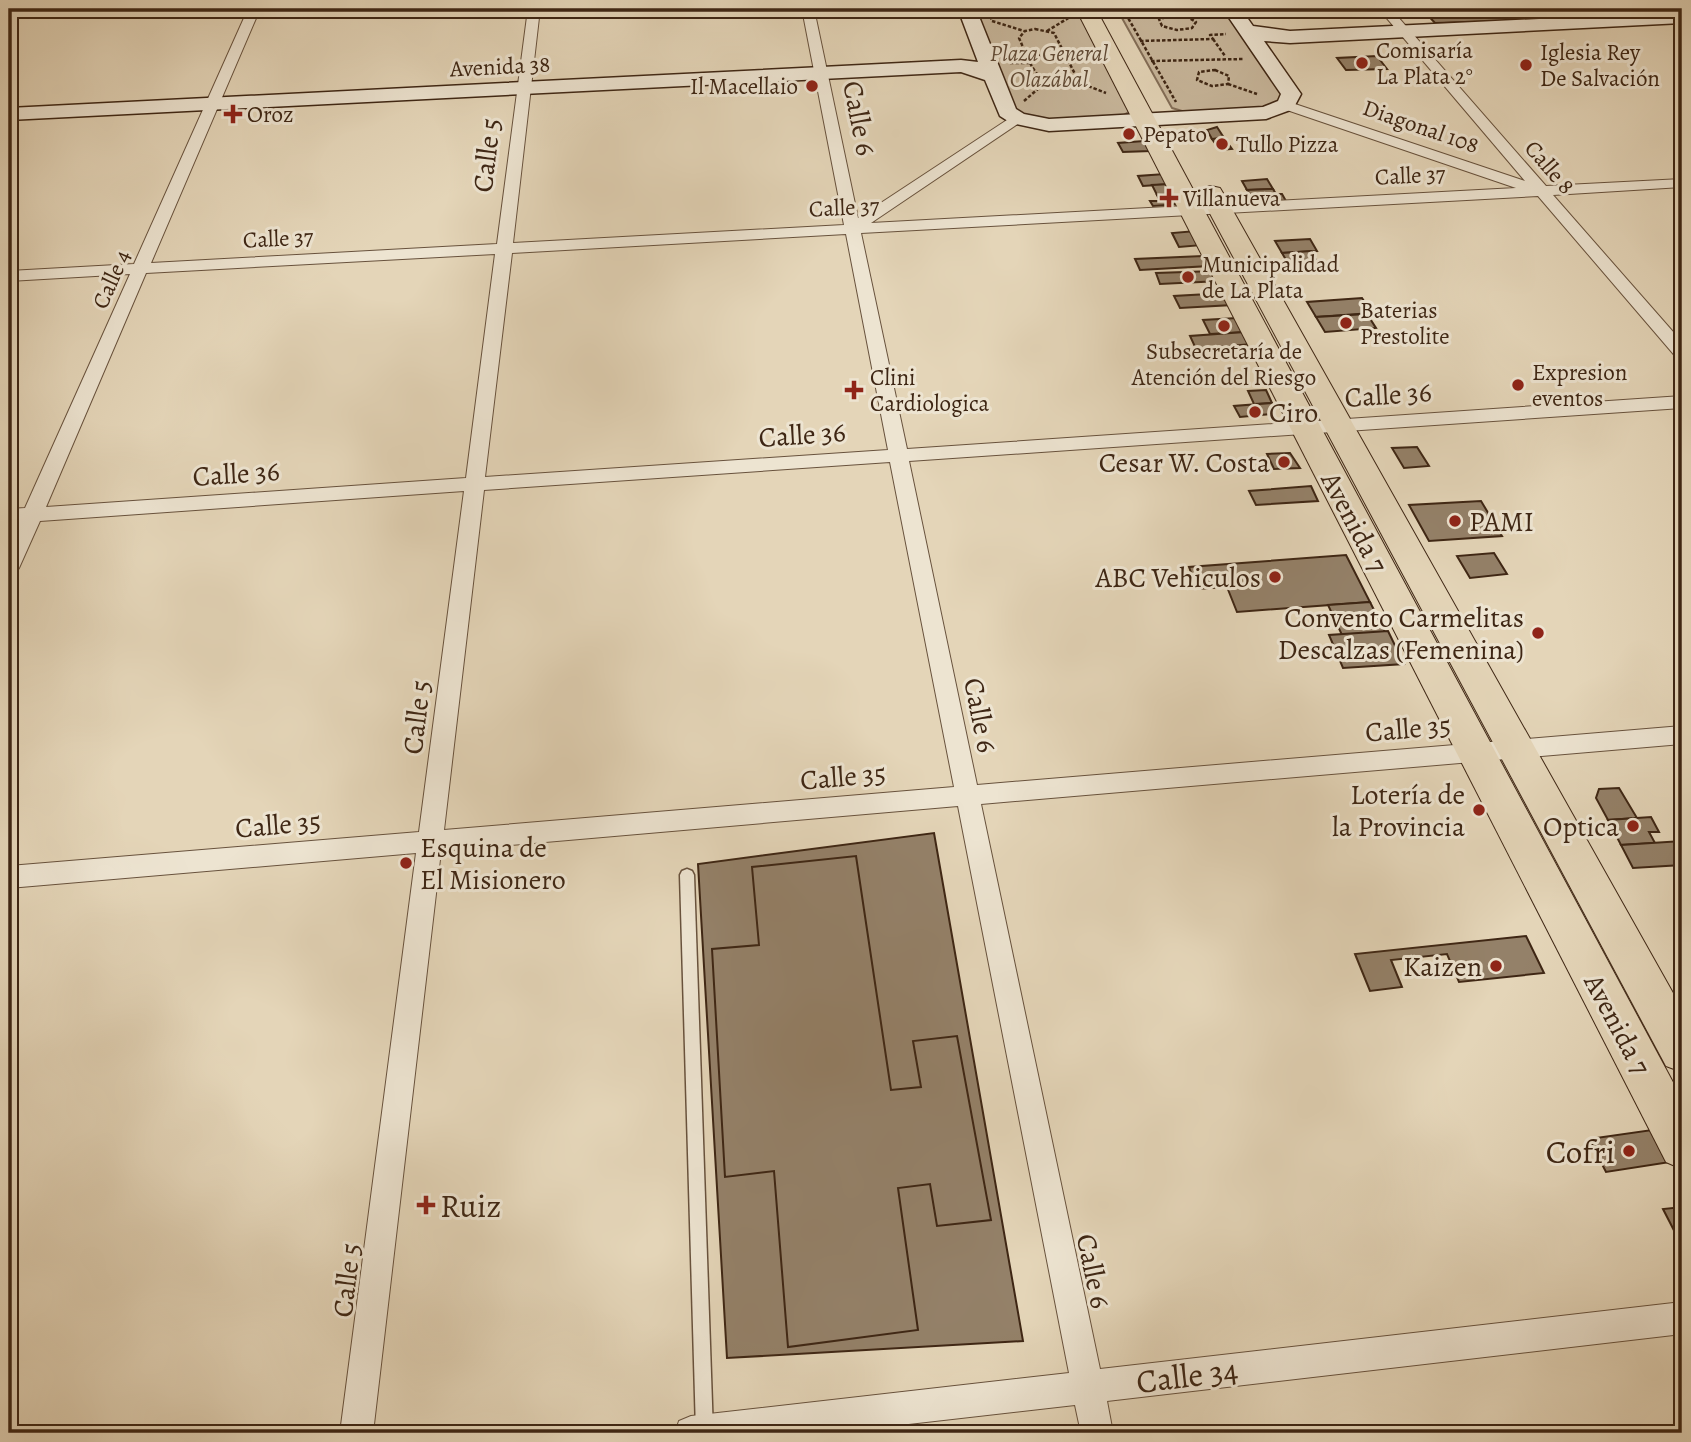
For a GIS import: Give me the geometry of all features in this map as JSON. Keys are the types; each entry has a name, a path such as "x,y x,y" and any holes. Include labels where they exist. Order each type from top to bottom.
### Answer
{"main road":[{"path":"967,9 978,43 996,70 1002,104 1018,119 1049,125 1165,114 1266,113 1286,105 1291,94 1268,61 1238,32 1232,9"},
{"name":"Avenida 7","path":"1080,12 1165,114 1206,209 1496,751 1682,1146"},
{"path":"1268,61 1279,51 1288,49 1410,37 1676,21"},
{"path":"1238,32 1277,37 1410,37"},
{"name":"Avenida 38","path":"820,68 955,54 978,43"},
{"name":"Avenida 38","path":"9,114 215,97 820,68 961,66 996,70"},
{"name":"Avenida 38","path":"9,99 215,97"},
{"name":"Avenida 7","path":"1496,751 1682,1051"}],"street":[{"name":"Calle 4","path":"9,568 254,9"},
{"name":"Calle 5","path":"356,1433 534,9"},
{"name":"Calle 6","path":"808,9 1097,1433"},
{"name":"Calle 8","path":"1385,9 1682,353"},
{"name":"Diagonal 108","path":"1286,105 1541,191"},
{"path":"852,229 1018,119"},
{"name":"Calle 37","path":"9,276 1682,183"},
{"name":"Calle 36","path":"9,516 1682,402"},
{"name":"Calle 35","path":"9,877 1682,735"},
{"name":"Calle 34","path":"698,1432 1682,1318"}],"lane":[{"path":"687,875 698,1432"}],"path":[{"path":"1186,16 1196,22 1192,28 1170,28 1163,26 1160,19 1170,14 1186,16 1198,9"},
{"path":"1047,31 1080,12"},
{"path":"1116,13 1140,41 1151,61 1165,114"},
{"path":"1073,80 1076,76 1058,37 1035,29 1020,34 1037,76 1046,82 1073,80 1114,96"},
{"path":"1238,32 1210,35 1227,60 1247,59"},
{"path":"1140,41 1213,39"},
{"path":"997,52 1025,50"},
{"path":"1027,56 1079,54"},
{"path":"1151,61 1225,57"},
{"path":"996,70 1031,63"},
{"path":"1214,70 1222,73 1229,76 1228,84 1212,86 1197,80 1199,72 1214,70"}],"green space":[{"name":"Plaza General Olazábal","path":"973,9 1079,9 1130,111 1119,118 1043,123 1009,110 971,13"},
{"name":"Plaza General Olazábal","path":"1117,9 1225,9 1283,94 1279,104 1254,112 1226,115 1198,114 1172,108"}],"building":[{"path":"1422,9 1486,9 1492,15 1503,16 1509,21 1435,23"},
{"name":"Comisaría La Plata 2°","path":"1377,56 1387,69 1346,70 1337,58"},
{"path":"1217,127 1224,138 1212,139 1207,130"},
{"name":"Tullo Pizza","path":"1224,138 1232,149 1220,150 1212,139"},
{"path":"1144,141 1150,151 1123,152 1118,143"},
{"path":"1165,174 1171,184 1143,186 1138,176"},
{"path":"1267,179 1273,189 1247,190 1242,181"},
{"path":"1171,184 1176,193 1157,195 1152,185"},
{"path":"1273,189 1276,194 1282,194 1286,201 1257,203 1247,190"},
{"name":"Villanueva","path":"1176,193 1179,204 1153,206 1150,201 1160,201 1157,195"},
{"path":"1196,231 1203,245 1179,247 1172,233"},
{"path":"1310,239 1317,251 1282,253 1275,241"},
{"path":"1311,251 1318,263 1289,265 1282,253"},
{"path":"1203,256 1209,266 1140,270 1135,259"},
{"name":"Municipalidad de La Plata","path":"1215,271 1220,281 1160,284 1156,273"},
{"path":"1226,293 1232,305 1180,308 1174,296"},
{"path":"1362,298 1372,313 1316,317 1307,302"},
{"name":"Baterias Prestolite","path":"1367,314 1376,328 1325,332 1316,317"},
{"name":"Subsecretaría de Atención del Riesgo","path":"1237,318 1245,332 1210,334 1203,320"},
{"path":"1245,332 1252,344 1196,349 1190,336"},
{"path":"1266,390 1272,403 1254,404 1248,391"},
{"name":"Ciro","path":"1272,403 1275,409 1271,414 1240,417 1234,406"},
{"path":"1417,447 1429,466 1404,468 1392,448"},
{"name":"Cesar W. Costa","path":"1290,453 1300,468 1274,469 1267,454"},
{"path":"1311,486 1318,501 1256,505 1249,491"},
{"name":"PAMI","path":"1481,501 1502,536 1429,541 1409,505"},
{"path":"1494,553 1507,574 1470,578 1457,556"},
{"name":"ABC Vehiculos","path":"1346,555 1370,602 1237,612 1227,587 1197,589 1189,567"},
{"path":"1370,602 1385,632 1342,635 1328,605"},
{"path":"1388,631 1404,664 1343,668 1329,635"},
{"path":"1619,788 1637,818 1608,820 1596,798 1599,789"},
{"name":"Optica","path":"1651,817 1659,832 1649,832 1655,843 1621,845 1608,820"},
{"path":"934,833 1023,1341 727,1358 698,864"},
{"path":"1682,841 1682,865 1633,868 1621,845"},
{"path":"856,856 891,1090 921,1087 913,1041 957,1036 991,1220 937,1226 930,1184 898,1188 918,1330 788,1347 774,1171 725,1177 712,949 759,945 752,867"},
{"name":"Kaizen","path":"1526,936 1544,973 1459,982 1447,954 1391,960 1402,987 1370,991 1355,954"},
{"name":"Cofri","path":"1652,1130 1670,1162 1606,1172 1589,1139"},
{"path":"1682,1207 1682,1246 1663,1209"}],"place":[{"name":"Comisaría La Plata 2°","path":"1362,63"},
{"name":"Iglesia Rey De Salvación","path":"1526,65"},
{"name":"Il Macellaio","path":"812,86"},
{"name":"Oroz","path":"233,114"},
{"name":"Pepato","path":"1129,134"},
{"name":"Tullo Pizza","path":"1222,144"},
{"name":"Villanueva","path":"1169,198"},
{"name":"Municipalidad de La Plata","path":"1188,277"},
{"name":"Baterias Prestolite","path":"1346,323"},
{"name":"Subsecretaría de Atención del Riesgo","path":"1224,326"},
{"name":"Expresion eventos","path":"1518,385"},
{"name":"Clini Cardiologica","path":"854,390"},
{"name":"Ciro","path":"1255,412"},
{"name":"Cesar W. Costa","path":"1284,462"},
{"name":"PAMI","path":"1455,521"},
{"name":"ABC Vehiculos","path":"1275,577"},
{"name":"Convento Carmelitas Descalzas (Femenina)","path":"1538,633"},
{"name":"Lotería de la Provincia","path":"1479,810"},
{"name":"Optica","path":"1633,826"},
{"name":"Esquina de El Misionero","path":"406,863"},
{"name":"Kaizen","path":"1496,966"},
{"name":"Cofri","path":"1629,1151"},
{"name":"Ruiz","path":"426,1205"}]}
